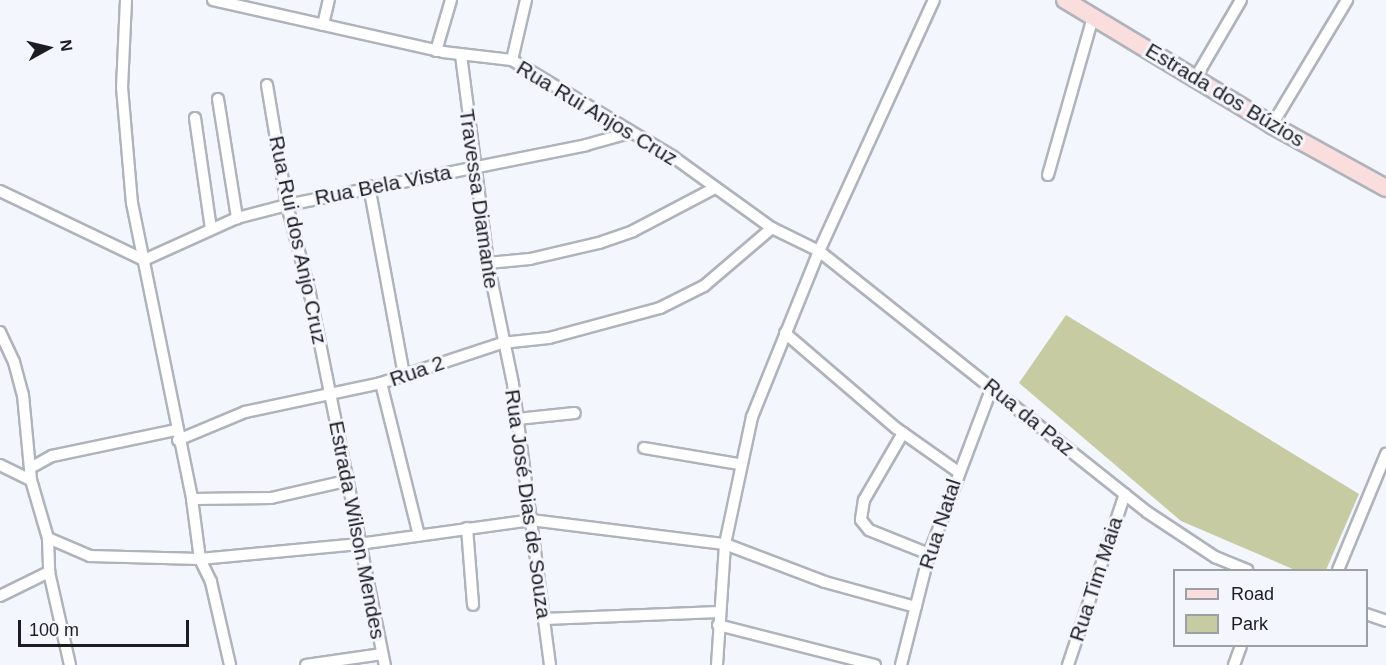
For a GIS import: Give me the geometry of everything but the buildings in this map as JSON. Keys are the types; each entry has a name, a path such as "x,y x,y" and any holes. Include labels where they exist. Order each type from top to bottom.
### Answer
{"main road":[{"name":"Estrada dos Búzios","path":"1065,0 1196,77 1272,125 1386,188"}],"street":[{"path":"126,0 122,87 125,144 176,435 192,499 200,559 211,582 230,665"},
{"name":"Rua Rui Anjos Cruz","path":"213,0 436,51 512,60 629,133 672,156 772,228 819,251"},
{"path":"323,26 328,0"},
{"path":"436,51 451,0"},
{"path":"512,60 526,0"},
{"path":"717,665 725,543 739,464 752,417 819,251 934,0"},
{"path":"1196,77 1241,0"},
{"path":"1272,125 1347,0"},
{"path":"1048,176 1093,17"},
{"name":"Travessa Diamante","path":"461,55 474,167 502,343"},
{"name":"Rua Rui dos Anjo Cruz","path":"267,85 287,205 330,394"},
{"path":"218,99 237,218"},
{"path":"195,118 211,229"},
{"name":"Rua Bela Vista","path":"144,260 237,218 369,186 474,167 629,133"},
{"path":"369,186 404,374"},
{"path":"488,263 530,259 599,243 633,231 715,188"},
{"path":"0,191 144,260"},
{"name":"Rua 2","path":"32,467 52,456 176,435 245,412 381,383 502,343 598,327 681,299 741,259 772,228"},
{"name":"Rua da Paz","path":"819,251 1179,535 1246,569"},
{"path":"0,332 14,362 23,395 32,467 31,480 48,538 49,572 70,665"},
{"path":"785,333 903,433 957,471"},
{"name":"Rua José Dias de Souza","path":"502,343 513,384 550,665"},
{"path":"381,383 418,535"},
{"name":"Rua Natal","path":"901,665 929,554 957,471 992,387"},
{"name":"Estrada Wilson Mendes","path":"330,394 345,481 384,659"},
{"path":"517,419 575,413"},
{"path":"903,433 864,500 861,520 869,530 929,554"},
{"path":"644,448 739,464"},
{"path":"1338,569 1386,454"},
{"path":"0,465 31,480"},
{"path":"192,499 271,498 345,481"},
{"name":"Rua Tim Maia","path":"1068,665 1125,494"},
{"path":"48,538 90,556 200,559 358,544 531,520 725,543 825,582 916,607"},
{"path":"467,528 473,605"},
{"path":"0,596 49,572"},
{"path":"544,619 719,612"},
{"path":"1368,615 1386,621"},
{"path":"718,625 875,665"},
{"path":"1234,665 1240,647"},
{"path":"306,665 384,659"}],"green space":[{"path":"1066,315 1359,494 1326,569 1293,569 1181,521 1019,383"}]}
